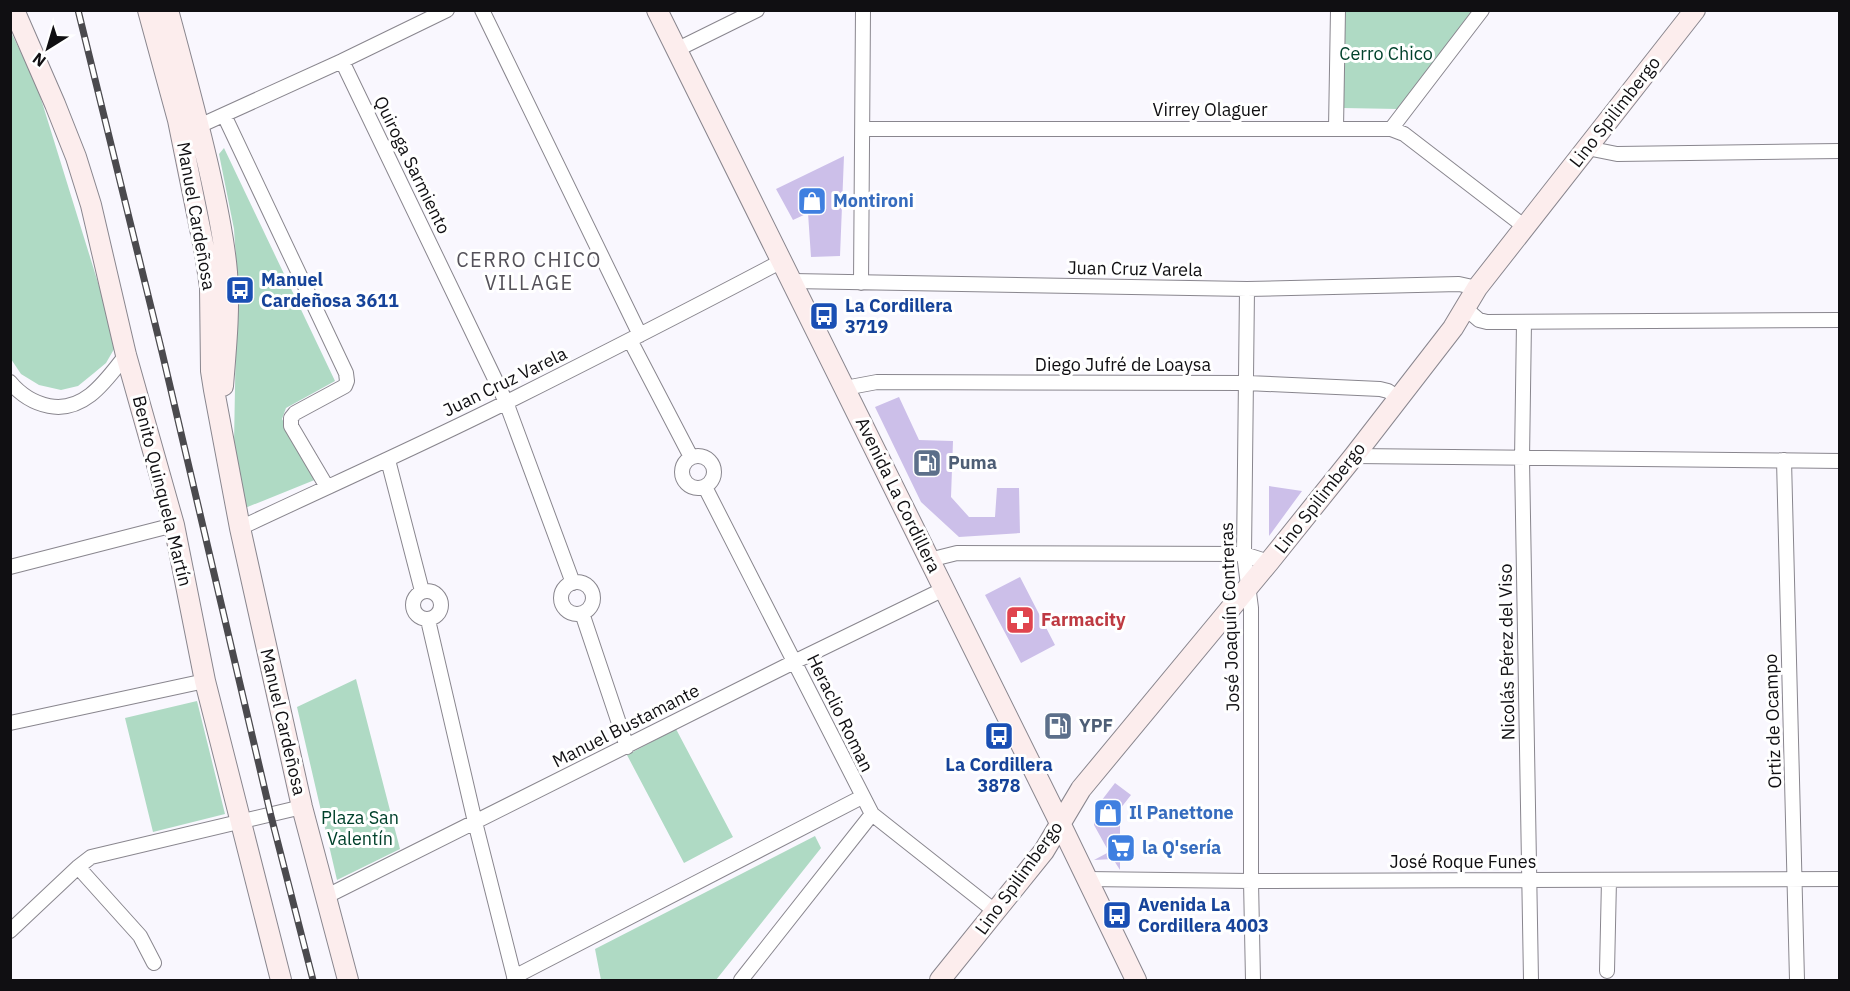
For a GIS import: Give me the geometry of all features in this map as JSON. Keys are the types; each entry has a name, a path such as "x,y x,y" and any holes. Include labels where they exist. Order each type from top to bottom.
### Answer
{"main road":[{"name":"Benito Quinquela Martín","path":"14,10 41,69 76,157 91,205 126,355 174,525 205,681 281,981"},
{"name":"Manuel Cardeñosa","path":"148,10 178,120 205,253 210,287 212,371 240,528 302,807 348,981"},
{"name":"Manuel Cardeñosa","path":"168,10 219,212 227,271 228,319 222,394 227,460"},
{"name":"Avenida La Cordillera","path":"657,10 1136,981"},
{"name":"Lino Spilimbergo","path":"940,981 1044,851 1081,789 1354,456 1453,328 1477,288 1695,10"}],"street":[{"path":"199,126 447,10"},
{"path":"483,10 692,457"},
{"path":"678,49 757,10"},
{"path":"861,283 863,10"},
{"path":"1336,128 1338,10"},
{"path":"1391,129 1482,10"},
{"name":"Quiroga Sarmiento","path":"342,61 506,402 573,583 583,583 591,591 592,601 587,610 582,613"},
{"path":"224,115 346,373 345,386 295,413 291,418 291,426 327,487"},
{"name":"Virrey Olaguer","path":"862,129 1391,129 1404,134 1525,227"},
{"path":"1587,148 1617,154 1839,151"},
{"name":"Juan Cruz Varela","path":"240,528 388,460 506,402 782,261"},
{"name":"Juan Cruz Varela","path":"792,281 1247,289 1459,284 1477,288"},
{"name":"José Joaquín Contreras","path":"1247,289 1244,554 1251,608 1253,981"},
{"path":"1465,308 1479,320 1486,322 1839,320"},
{"name":"Nicolás Pérez del Viso","path":"1524,322 1522,459 1531,981"},
{"path":"10,382 17,390 43,405 58,408 74,405 104,383 126,355"},
{"name":"Diego Jufré de Loaysa","path":"845,388 877,382 1247,383 1380,389 1398,398"},
{"path":"1354,456 1839,461"},
{"path":"692,457 708,459 714,468 713,480 705,488 690,487 683,479 682,469 687,460 692,457"},
{"path":"388,460 422,591"},
{"name":"Ortiz de Ocampo","path":"1784,460 1797,981"},
{"name":"Heraclio Roman","path":"705,488 872,814 996,912"},
{"path":"11,565 174,525"},
{"path":"929,560 957,553 1244,554 1269,562"},
{"path":"573,583 562,592 562,602 568,610 582,613 627,747"},
{"name":"Manuel Bustamante","path":"325,897 944,589"},
{"path":"422,591 436,594 441,603 440,612 433,619 424,620 416,615 412,606 415,597 422,591"},
{"path":"428,620 514,979 862,797"},
{"path":"10,723 205,681"},
{"path":"10,931 91,857 302,807"},
{"path":"741,981 872,814"},
{"path":"78,867 140,936 154,963"},
{"name":"José Roque Funes","path":"1086,879 1251,881 1839,879"},
{"path":"1607,971 1608,880"}],"green space":[{"name":"Cerro Chico","path":"1344,11 1474,11 1398,109 1343,108"},
{"path":"10,30 37,86 117,344 106,363 94,373 78,386 61,390 39,385 21,374 11,359"},
{"path":"224,148 335,381 286,408 282,419 317,479 245,508 234,444 237,274 234,229 219,154"},
{"name":"Plaza San Valentín","path":"356,679 400,849 337,880 297,707"},
{"path":"197,701 225,814 153,832 125,718"},
{"path":"676,729 733,837 684,863 627,755"},
{"path":"815,836 821,848 716,980 601,980 595,949"}],"building":[{"name":"Montironi","path":"844,156 840,256 811,257 808,213 793,220 776,189"},
{"name":"Puma","path":"899,397 919,440 953,441 951,497 969,517 995,517 997,488 1019,488 1020,533 959,537 921,502 875,407"},
{"path":"1269,486 1302,491 1269,536"},
{"name":"Farmacity","path":"1020,577 1055,645 1021,663 985,595"},
{"name":"Il Panettone","path":"1115,783 1131,795 1120,809 1120,846 1124,843 1128,859 1120,859 1120,870 1113,859 1094,860 1109,852 1094,825 1094,816 1098,805"}],"railway":[{"path":"78,10 162,352 271,816 313,980"}],"place":[{"name":"Montironi","path":"812,201"},
{"name":"Manuel Cardeñosa 3611","path":"240,290"},
{"name":"La Cordillera 3719","path":"824,316"},
{"name":"Puma","path":"927,463"},
{"name":"Farmacity","path":"1020,620"},
{"name":"YPF","path":"1058,726"},
{"name":"La Cordillera 3878","path":"999,736"},
{"name":"Il Panettone","path":"1108,813"},
{"name":"la Q'sería","path":"1121,848"},
{"name":"Avenida La Cordillera 4003","path":"1117,915"}],"district":[{"name":"CERRO CHICO VILLAGE","path":"529,272"}]}
